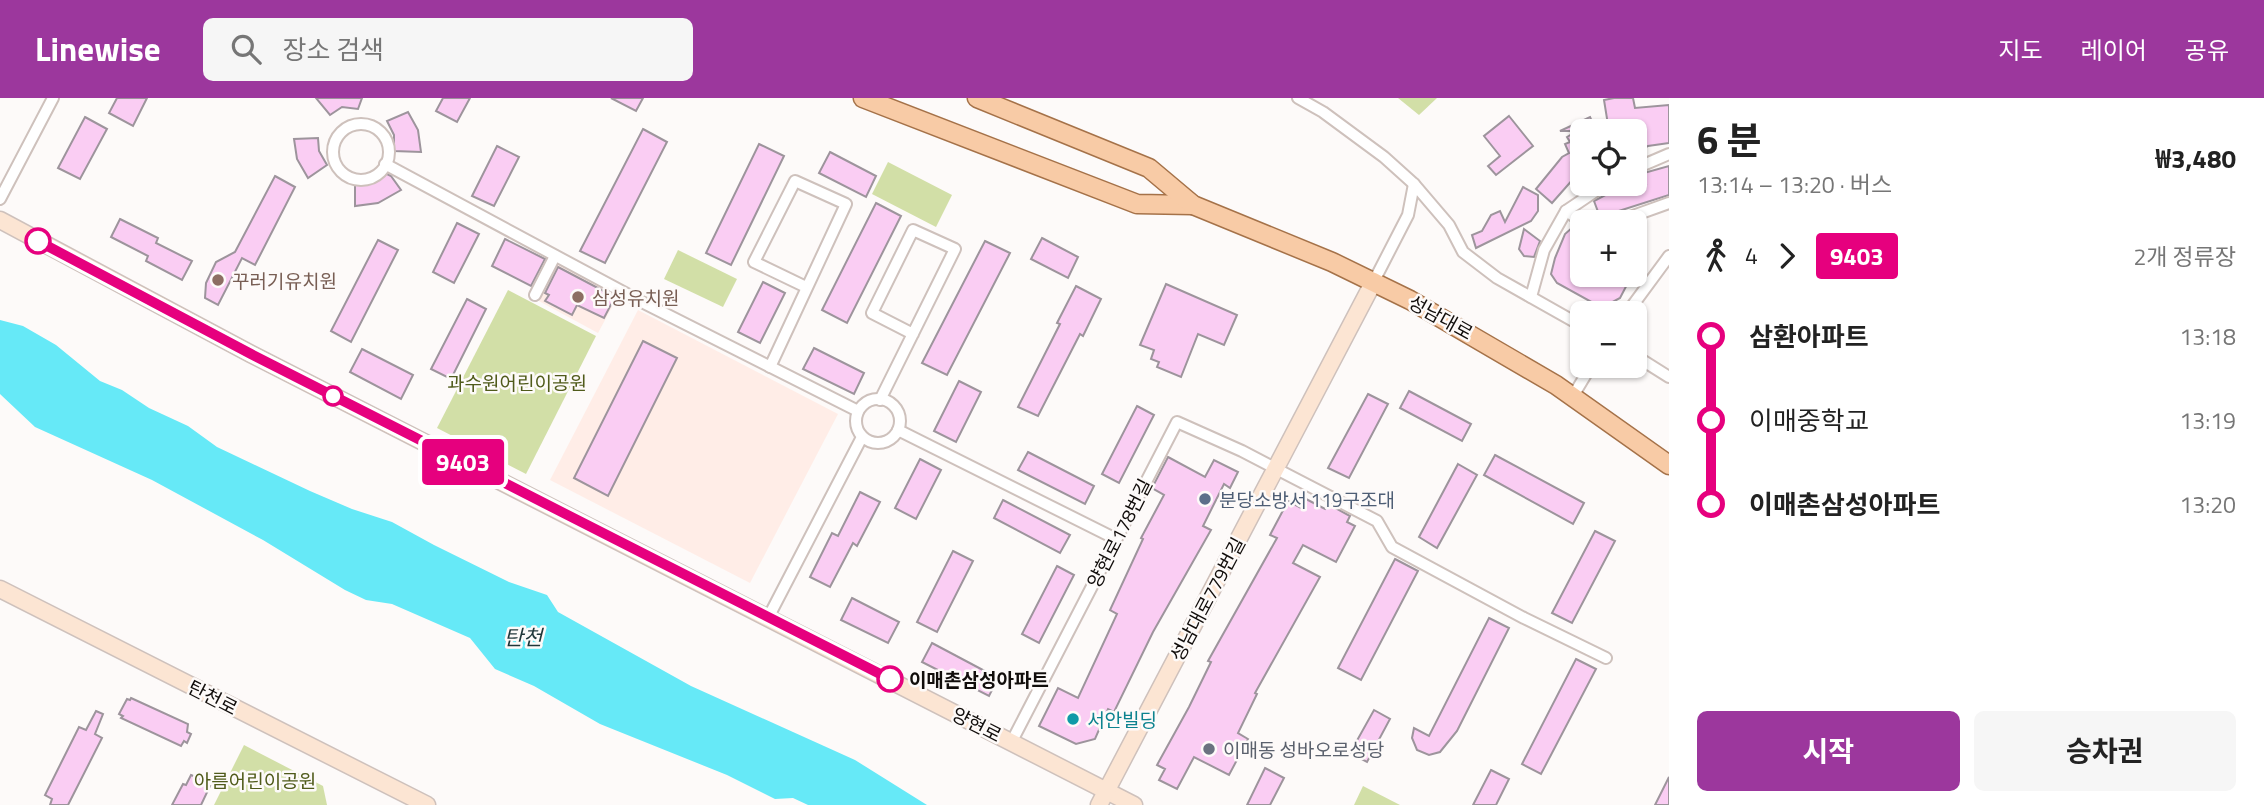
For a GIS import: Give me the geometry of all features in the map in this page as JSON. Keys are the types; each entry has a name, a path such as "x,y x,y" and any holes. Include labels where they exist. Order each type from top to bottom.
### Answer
{"main road":[{"name":"성남대로","path":"863,98 1137,204 1193,205"},
{"name":"성남대로","path":"977,98 1149,168 1193,205 1374,281 1476,337 1573,396 1669,465"},
{"name":"양현로","path":"0,220 251,354 1012,741 1103,798 1134,805"},
{"name":"성남대로779번길","path":"1103,798 1374,281"},
{"name":"탄천로","path":"0,589 427,805"}],"street":[{"path":"0,199 53,98"},
{"path":"1298,98 1324,112 1384,157 1414,184 1449,225 1463,252 1497,278 1570,319"},
{"path":"356,124 373,127 385,139 388,147 385,164 372,177 356,180 337,167 334,159 335,140 341,132 356,124"},
{"path":"1647,163 1669,154"},
{"path":"385,164 555,256 858,411"},
{"path":"770,367 846,204 796,181 754,262 806,287"},
{"path":"1374,281 1408,215 1414,184"},
{"path":"1531,297 1544,250 1566,211 1588,196"},
{"path":"1647,211 1669,203"},
{"path":"1566,211 1570,214"},
{"path":"880,400 913,334 955,249 913,230 872,313 913,334"},
{"path":"535,295 555,256"},
{"path":"1636,301 1669,256"},
{"path":"1647,363 1669,377"},
{"path":"1573,396 1584,378"},
{"path":"880,400 891,403 899,415 898,430 894,436 882,443 868,441 862,437 856,425 858,411 869,401 880,400"},
{"name":"양현로178번길","path":"1012,741 1177,422 1275,469"},
{"path":"898,430 1116,539"},
{"path":"768,618 862,437"},
{"path":"1275,469 1377,521 1392,547 1524,618 1606,657"}],"shaded area":[{"name":"삼성유치원","path":"558,261 619,294 598,333 537,300"},
{"path":"638,310 838,414 750,583 550,480"}],"green space":[{"path":"1398,98 1437,98 1419,115"},
{"path":"888,162 952,195 936,227 872,194"},
{"path":"678,250 737,279 723,307 664,279"},
{"name":"과수원어린이공원","path":"508,290 596,336 526,474 437,428"},
{"name":"아름어린이공원","path":"244,745 323,786 327,805 214,805"},
{"path":"1363,786 1400,805 1354,805"}],"water":[{"name":"탄천","path":"0,320 23,326 56,345 100,381 188,426 217,447 352,509 392,522 509,582 547,595 558,612 691,686 855,760 927,805 808,805 793,798 775,799 727,775 600,724 534,686 495,669 470,638 392,604 366,600 345,590 263,540 152,480 35,427 0,394"}],"building":[{"path":"117,98 147,98 133,126 109,113"},
{"path":"316,98 362,98 358,109 342,107 330,115"},
{"path":"443,98 470,98 457,122 436,111"},
{"path":"611,98 643,98 636,111"},
{"path":"1633,98 1635,108 1669,105 1669,143 1647,147 1647,119 1607,119 1604,100"},
{"path":"408,112 418,130 421,152 394,151 394,135 387,121"},
{"path":"1509,116 1533,146 1496,175 1488,166 1500,156 1484,136"},
{"path":"85,117 107,129 80,179 58,168"},
{"path":"643,129 667,142 605,263 580,251"},
{"path":"318,138 319,151 327,165 308,178 297,159 294,139"},
{"path":"1570,142 1570,183 1552,203 1536,189 1562,157 1569,153 1565,144"},
{"path":"759,144 784,156 731,265 706,253"},
{"path":"497,146 519,157 494,206 472,196"},
{"path":"830,152 876,176 866,197 819,173"},
{"path":"1669,166 1669,195 1622,210 1597,210 1594,201 1604,196 1647,196 1647,172"},
{"path":"385,173 391,176 401,190 378,203 355,206 355,185 370,183"},
{"path":"275,176 295,187 255,265 242,258 218,305 205,298 206,283 216,262 235,252"},
{"path":"1523,187 1538,195 1538,211 1531,221 1476,248 1472,235 1482,231 1491,215 1500,211 1505,222"},
{"path":"876,203 901,216 847,323 822,310"},
{"path":"120,219 158,238 156,243 192,261 182,280 146,261 148,256 111,237"},
{"path":"457,223 479,234 454,283 433,272"},
{"path":"1524,229 1540,241 1534,257 1524,256 1519,249"},
{"path":"1570,230 1570,287 1626,287 1620,298 1614,301 1590,301 1557,283 1551,274 1565,234"},
{"path":"1042,238 1078,257 1068,278 1031,259"},
{"path":"505,239 545,259 531,286 492,266"},
{"path":"378,240 398,250 351,342 331,331"},
{"path":"985,241 1010,253 947,375 922,363"},
{"name":"삼성유치원","path":"558,267 615,297 604,318 577,305 572,315 545,301 549,295 545,293"},
{"path":"763,282 785,293 760,343 738,332"},
{"path":"1166,284 1237,315 1224,345 1198,334 1181,377 1157,367 1159,362 1151,359 1154,350 1140,345"},
{"path":"1076,286 1101,299 1038,416 1018,407"},
{"path":"467,299 486,309 451,379 431,369"},
{"path":"643,341 677,358 608,496 574,478"},
{"path":"814,348 864,373 854,394 803,369"},
{"path":"362,349 413,375 401,399 350,372"},
{"path":"959,381 981,392 956,442 934,431"},
{"path":"1409,391 1471,424 1462,441 1400,408"},
{"path":"1368,394 1388,404 1349,478 1328,468"},
{"path":"1137,406 1154,415 1119,483 1102,474"},
{"path":"1028,452 1094,486 1085,504 1018,470"},
{"path":"1495,455 1584,503 1573,524 1484,475"},
{"path":"1168,457 1205,477 1214,460 1238,472 1230,488 1224,484 1203,526 1211,530 1153,632 1114,712 1108,709 1095,739 1076,744 1039,726 1058,688 1078,698 1117,614 1110,610 1143,539 1141,538 1164,495 1152,488"},
{"path":"920,459 941,470 916,519 895,508"},
{"path":"1458,464 1477,475 1437,548 1419,537"},
{"path":"860,492 880,502 857,546 853,543 830,587 810,577 832,533 838,536"},
{"path":"1306,499 1325,509 1328,504 1350,516 1347,522 1355,526 1336,562 1303,545 1293,563 1320,577 1255,693 1257,694 1238,733 1248,739 1229,775 1194,757 1177,789 1159,780 1165,769 1157,765 1189,707 1211,662 1208,661 1277,538 1270,535 1288,501 1301,508"},
{"path":"1003,500 1070,535 1060,553 994,518"},
{"path":"1595,531 1615,541 1572,623 1552,613"},
{"path":"953,551 973,561 937,632 917,622"},
{"path":"1395,559 1418,571 1361,680 1338,668"},
{"path":"1057,566 1074,575 1039,643 1022,634"},
{"path":"852,598 899,622 888,643 841,620"},
{"path":"1489,618 1509,628 1457,731 1440,752 1429,755 1417,750 1412,738 1414,728 1429,736"},
{"path":"932,643 998,678 989,696 922,662"},
{"path":"1576,659 1596,669 1541,774 1522,764"},
{"path":"131,698 188,724 187,732 191,734 187,743 184,741 181,746 121,718 123,716 119,714 127,699"},
{"path":"1374,710 1390,719 1367,762 1350,753"},
{"path":"96,711 103,714 95,734 102,738 68,805 50,805 52,799 45,795 79,727 86,730"},
{"path":"1265,768 1284,778 1270,805 1247,805"},
{"path":"1491,770 1509,779 1496,805 1473,805"},
{"path":"191,775 208,782 207,785 210,786 201,805 172,805 183,784 186,785"},
{"path":"1669,777 1669,805 1655,805"}],"bus line":[{"name":"9403","path":"38,241 251,354 890,679"}],"place":[{"name":"꾸러기유치원","path":"218,280"},
{"name":"삼성유치원","path":"578,297"},
{"name":"분당소방서 119구조대","path":"1205,499"},
{"name":"이매촌삼성아파트","path":"890,679"},
{"name":"서안빌딩","path":"1073,719"},
{"name":"이매동 성바오로성당","path":"1209,749"}]}
